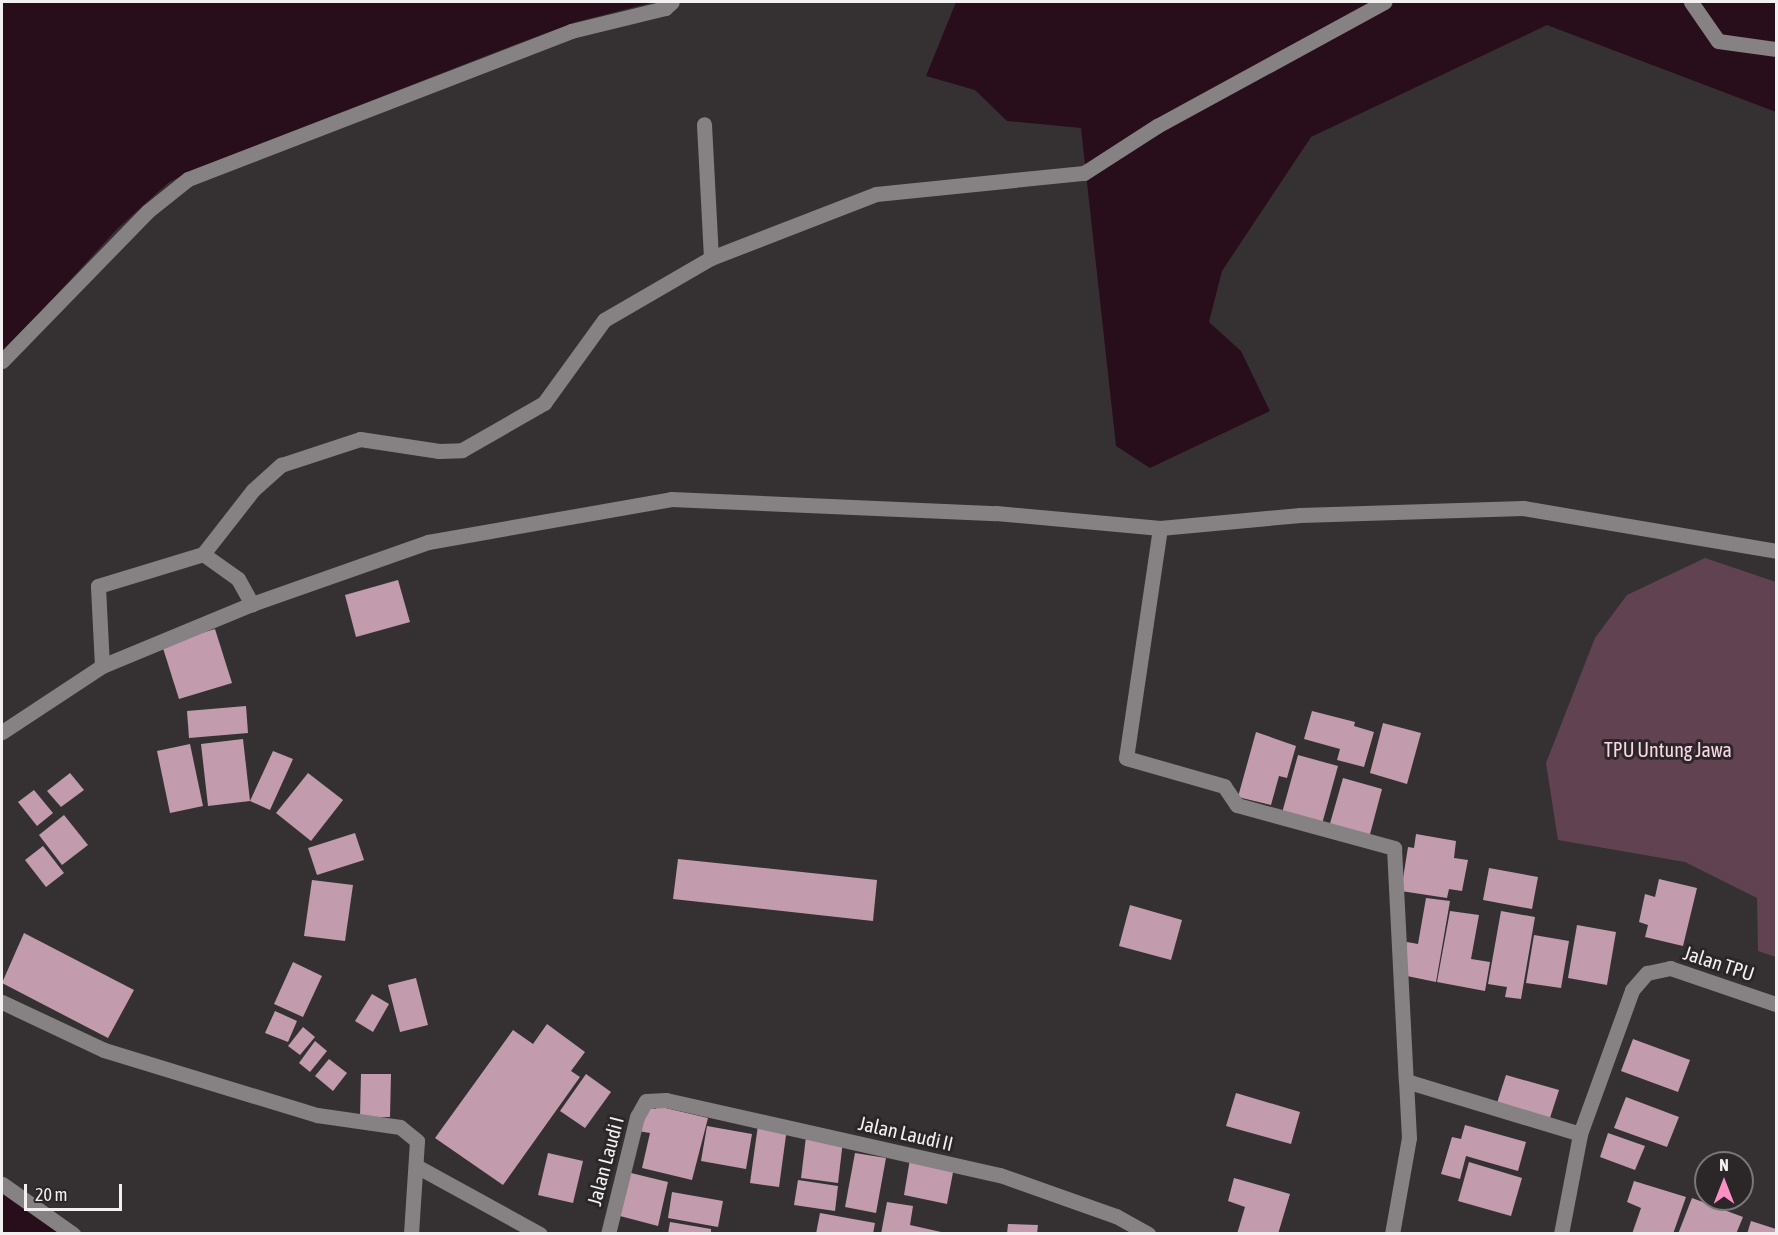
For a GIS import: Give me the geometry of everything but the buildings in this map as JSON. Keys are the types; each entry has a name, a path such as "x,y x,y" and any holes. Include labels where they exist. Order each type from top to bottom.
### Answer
{"street":[{"path":"2,361 148,211 188,179 571,31 665,8 672,2"},
{"path":"102,666 98,586 203,555 253,490 281,465 360,439 439,451 462,450 544,403 604,321 711,258 876,194 1084,173 1157,126 1384,2"},
{"path":"1691,2 1718,40 1776,49"},
{"path":"704,124 711,258"},
{"path":"2,732 102,666 252,604 428,542 671,499 996,513 1160,528 1300,515 1523,508 1776,551"},
{"path":"1160,528 1126,758 1224,786 1237,805 1394,848 1409,1138 1392,1233"},
{"path":"203,555 238,579 252,604"},
{"name":"Jalan TPU","path":"1580,1134 1632,990 1647,973 1670,968 1776,1004"},
{"path":"2,1002 104,1050 318,1115 400,1127 417,1141 418,1167 411,1233"},
{"path":"1406,1081 1580,1134 1561,1233"},
{"name":"Jalan Laudi II","path":"646,1101 666,1100 1000,1175 1116,1216 1148,1233"},
{"name":"Jalan Laudi I","path":"608,1233 637,1117 646,1101"},
{"path":"418,1167 540,1233"},
{"path":"2,1184 73,1233"}],"green space":[{"name":"TPU Untung Jawa","path":"1705,558 1776,582 1776,957 1758,951 1757,898 1685,862 1558,840 1546,763 1595,638 1627,595"}],"shaded area":[{"path":"2,2 654,2 576,22 188,172 168,183 118,228 2,354"},
{"path":"956,2 1776,2 1776,112 1547,25 1311,137 1222,271 1209,322 1241,351 1270,411 1150,468 1116,446 1081,128 1007,121 975,90 926,76"},
{"path":"2,1191 63,1233 2,1233"}]}
